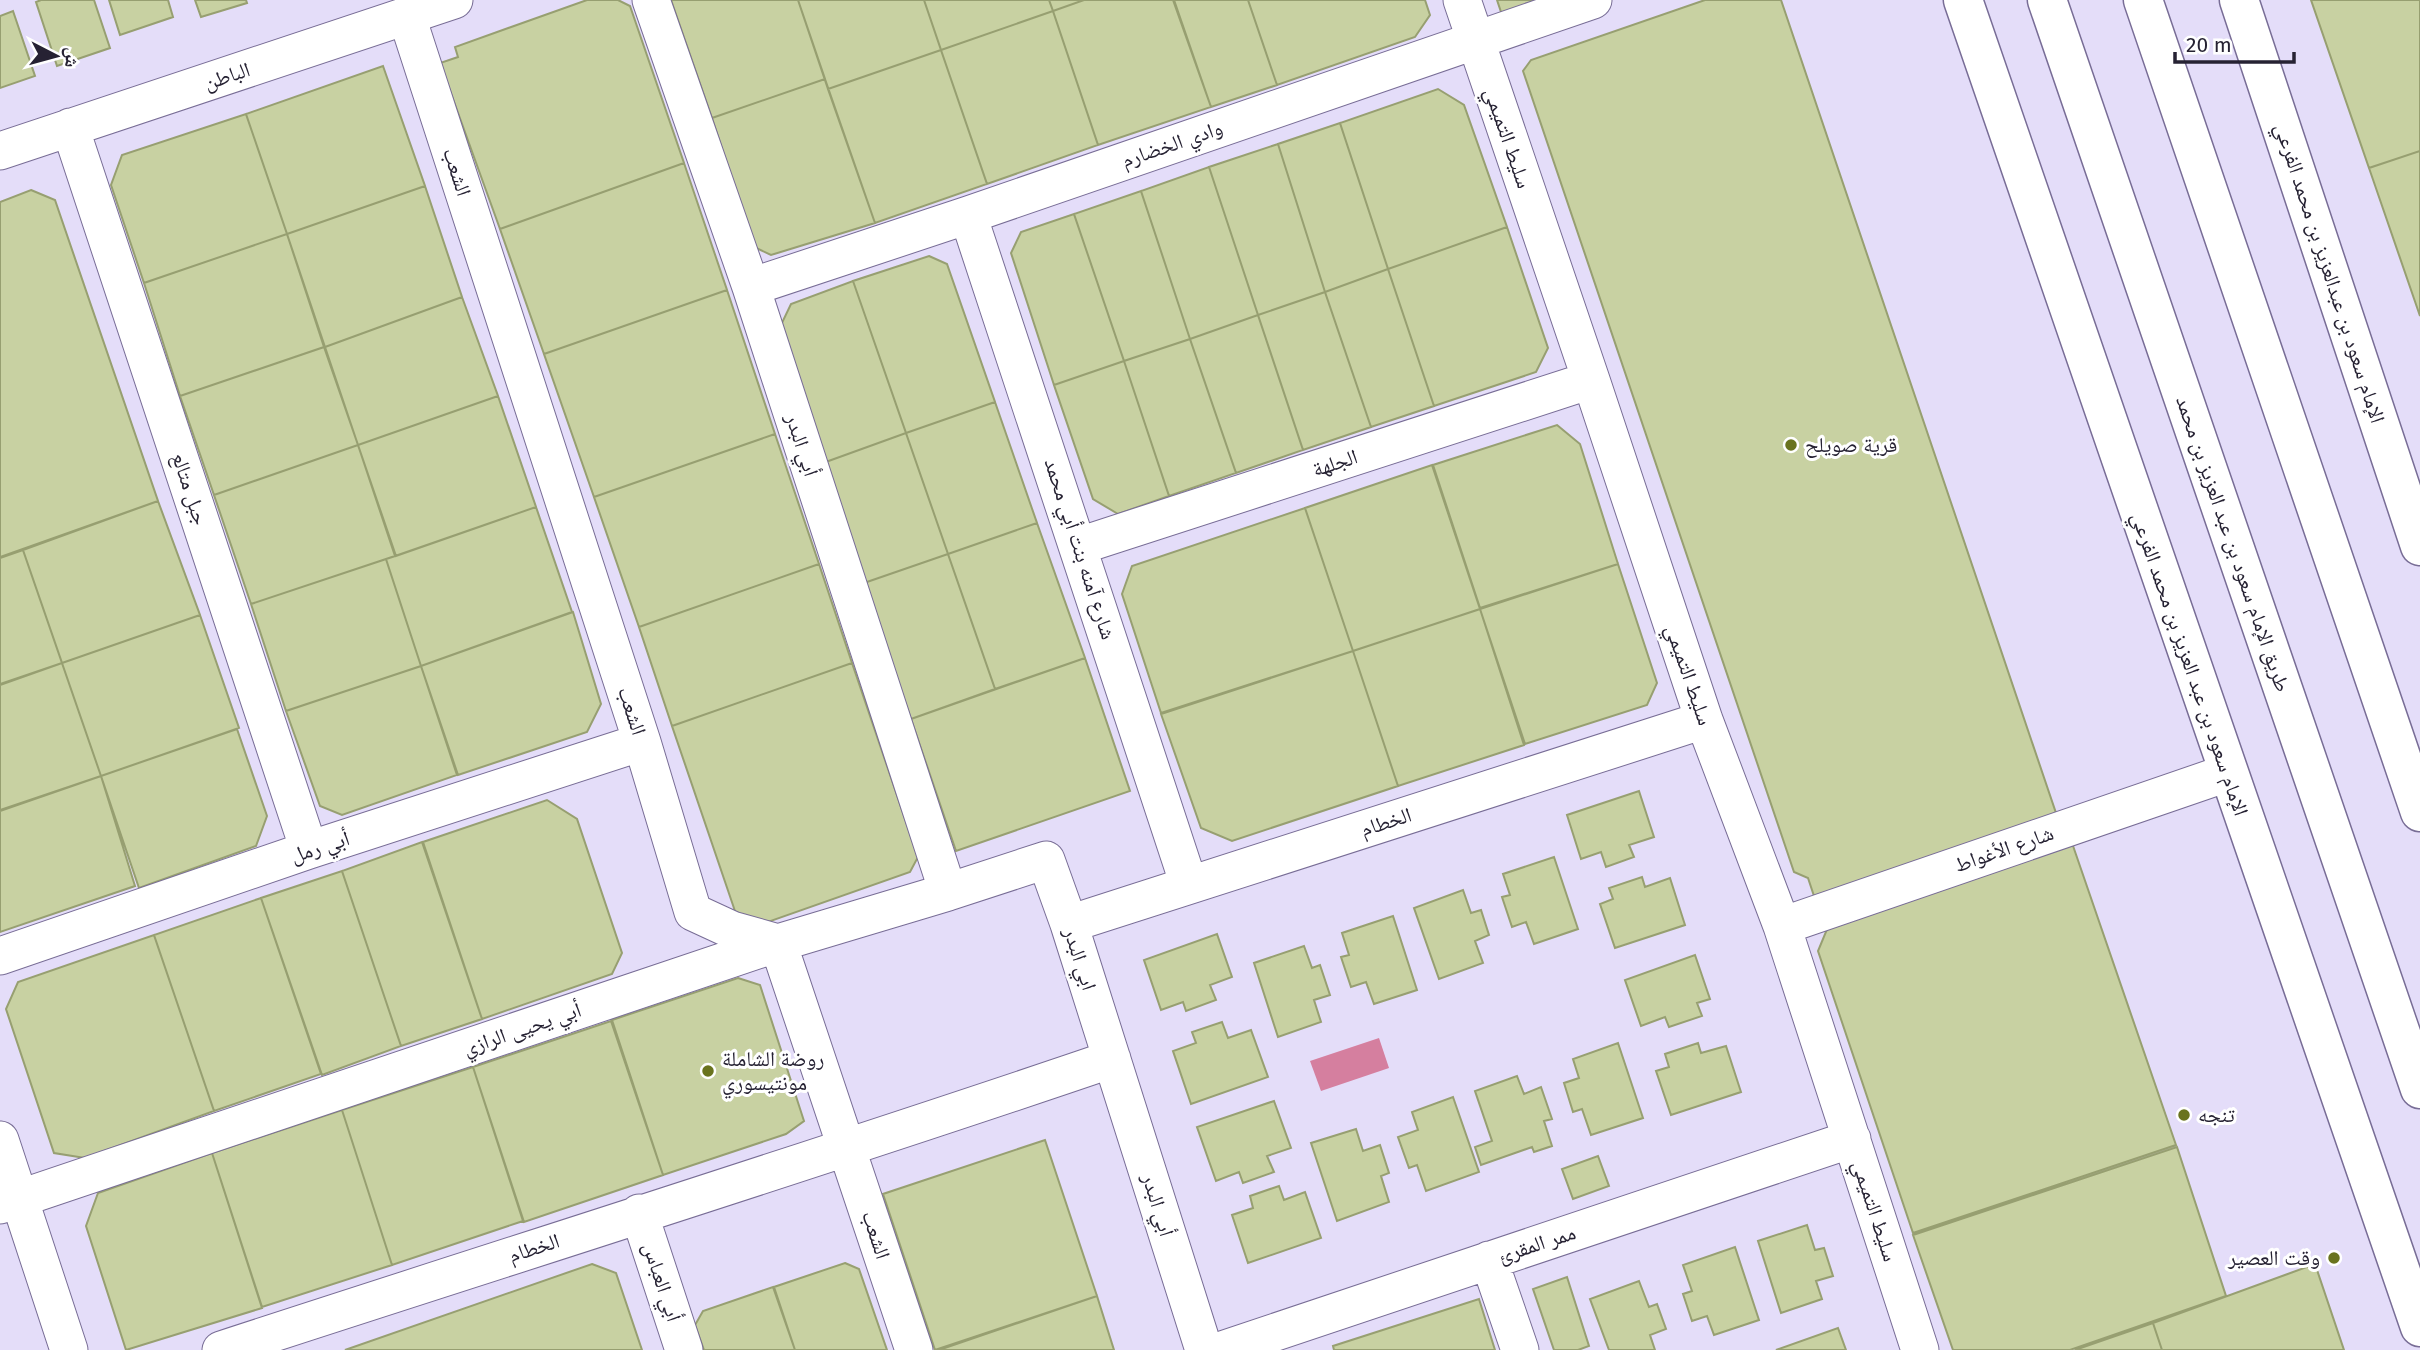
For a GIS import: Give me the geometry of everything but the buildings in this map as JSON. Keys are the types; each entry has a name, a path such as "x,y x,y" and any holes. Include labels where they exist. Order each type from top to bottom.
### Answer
{"main road":[{"name":"الإمام سعود بن عبد العزيز بن محمد الفرعي","path":"1963,0 2420,1327"},
{"name":"طريق الإمام سعود بن عبد العزيز بن محمد","path":"2047,0 2420,1089"},
{"path":"2143,0 2420,812"},
{"name":"الإمام سعود بن عبدالعزيز بن محمد الفرعي","path":"2239,0 2420,546"}],"street":[{"name":"الباطن","path":"0,151 454,0"},
{"name":"أبي البدر","path":"651,0 751,287 948,892"},
{"name":"سليط التميمي","path":"1462,0 1704,720 1782,926 1920,1350"},
{"name":"وادي الخضارم","path":"751,287 1594,0"},
{"name":"الشعب","path":"407,17 642,742 693,912 732,930 778,943 914,1350"},
{"name":"جبل متالع","path":"70,127 309,850"},
{"name":"شارع آمنه بنت أبي محمد","path":"968,215 1189,884"},
{"name":"الجلهة","path":"1079,546 1591,380"},
{"name":"الخطام","path":"1069,924 1704,720"},
{"name":"أبي رمل","path":"0,956 309,850 642,742"},
{"name":"شارع الأغواط","path":"1782,926 2227,773"},
{"name":"أبي يحيى الرازي","path":"10,1202 778,943 1046,860"},
{"name":"ابي البدر","path":"1046,860 1112,1059"},
{"name":"أبي البدر","path":"1112,1059 1203,1350"},
{"name":"الخطام","path":"221,1350 639,1213 848,1149 1112,1059"},
{"name":"ممر المقرئ","path":"1222,1350 1852,1139"},
{"path":"0,1140 10,1202 69,1350"},
{"name":"أبي العباس","path":"639,1213 684,1350"},
{"path":"1489,1260 1520,1350"}],"shaded area":[{"path":"1379,1038 1389,1068 1321,1091 1310,1061"}],"place":[{"name":"قرية صويلح","path":"1791,445"},
{"name":"روضة الشاملة مونتيسوري","path":"708,1071"},
{"name":"تنجه","path":"2184,1115"},
{"name":"وقت العصير","path":"2334,1258"}]}
